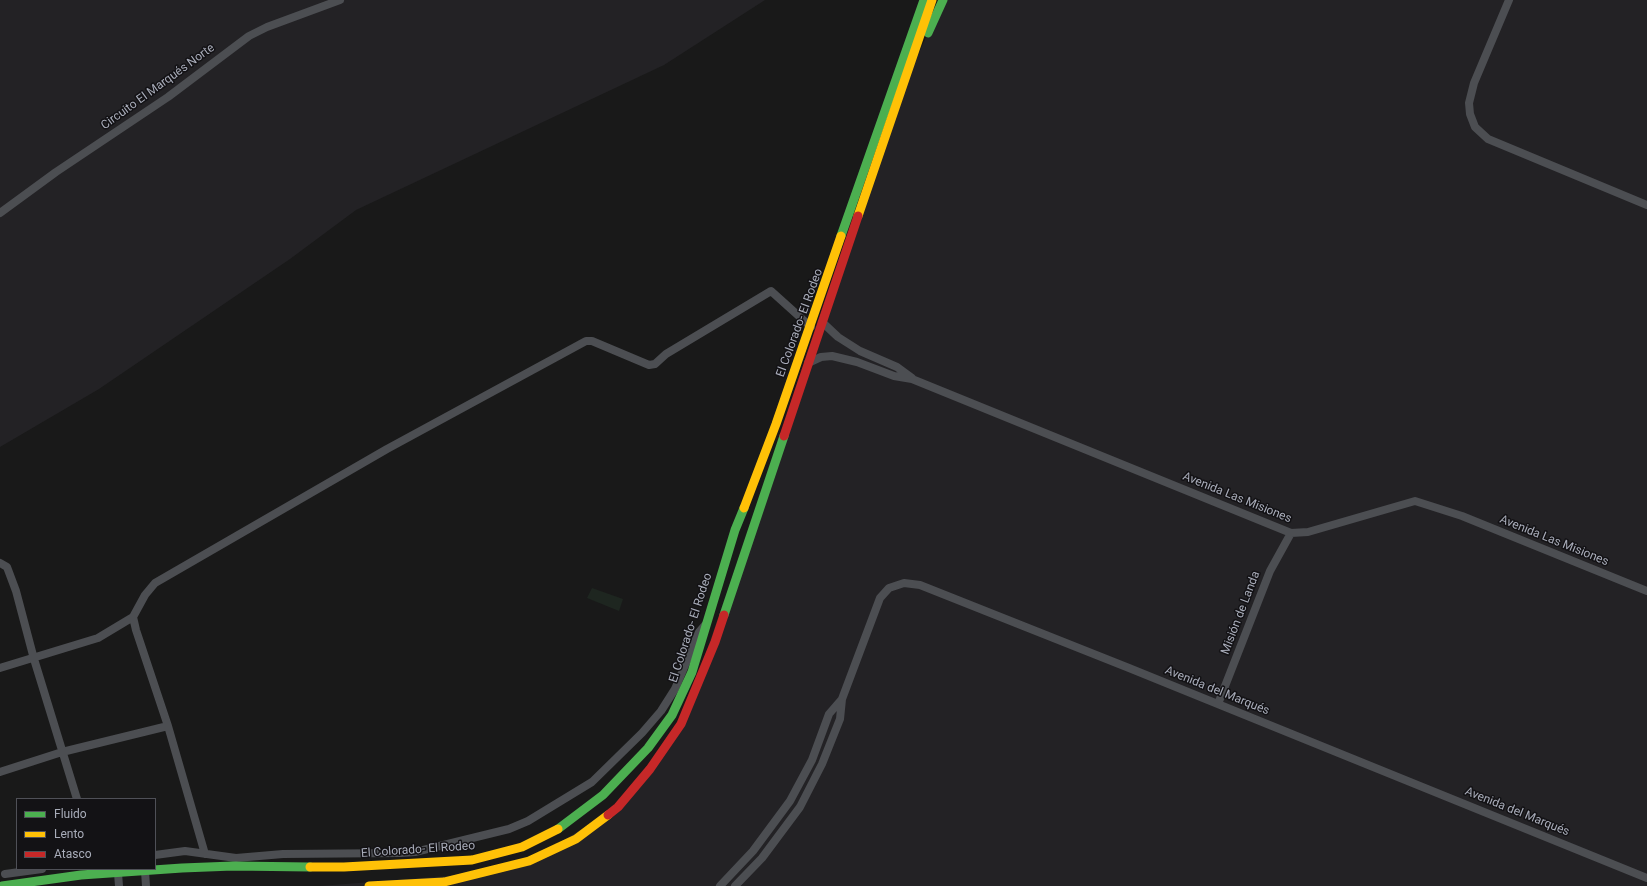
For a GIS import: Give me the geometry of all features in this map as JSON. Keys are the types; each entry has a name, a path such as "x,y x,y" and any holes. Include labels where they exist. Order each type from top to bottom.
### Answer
{"main road":[{"name":"El Colorado- El Rodeo","path":"2,886 98,872 118,873 211,867 344,868 472,860 522,847 565,826 603,795 648,748 672,715 692,672 735,530 776,424 811,327 924,0"},
{"name":"El Colorado- El Rodeo","path":"369,886 444,882 529,861 576,839 618,807 650,769 681,724 715,642 808,363 932,0"},
{"path":"902,90 943,0"}],"street":[{"name":"Circuito El Marqués Norte","path":"0,213 56,172 168,97 249,36 267,27 340,0"},
{"path":"1508,0 1472,90 1469,103 1470,114 1475,127 1488,139 1647,205"},
{"path":"0,668 98,638 134,617 145,595 155,583 386,449 586,341 592,341 650,365 655,364 666,354 771,291 811,327"},
{"name":"Avenida Las Misiones","path":"822,322 838,337 860,351 897,366 912,379"},
{"name":"Avenida Las Misiones","path":"808,363 821,357 832,356 857,362 894,376 912,379 1291,533 1308,532 1415,501 1462,516 1647,591"},
{"name":"Misión de Landa","path":"1218,704 1270,571 1291,533"},
{"path":"0,563 7,567 16,591 34,658 77,798"},
{"name":"Avenida del Marqués","path":"735,886 762,858 800,808 822,764 840,719 842,700 880,598 889,588 904,583 920,585 1647,878"},
{"path":"134,617 136,630 168,726 205,854"},
{"path":"156,855 185,851 236,858 283,854 415,852 509,829 528,821 592,782 642,733 661,711 675,689 699,632 707,623"},
{"name":"Avenida del Marqués","path":"768,831 790,801 812,760 829,714 842,700"},
{"path":"0,772 62,752 168,726"},
{"path":"720,886 753,851 768,831 776,838"},
{"path":"211,867 236,858"},
{"path":"2,874 34,870"},
{"path":"145,871 146,886"},
{"path":"118,873 119,886"},
{"path":"2,874 23,882"}],"shaded area":[{"path":"0,0 765,0 664,65 356,210 290,259 99,389 0,447"},
{"path":"943,0 1647,0 1647,886 320,886 484,873 529,861 618,807 681,724 902,90"},
{"path":"592,588 623,599 619,611 587,598"}],"traffic: fast":[{"path":"841,236 924,0"},
{"path":"928,33 943,0"},
{"path":"724,615 784,436"},
{"path":"558,829 603,795 648,748 672,715 692,672 735,530 744,508"},
{"path":"156,870 233,866 310,867"},
{"path":"2,886 81,875 153,870"}],"traffic: slow":[{"path":"858,216 932,0"},
{"path":"744,508 776,424 841,236"},
{"path":"369,886 444,882 529,861 576,839 608,815"},
{"path":"310,867 344,867 472,860 522,847 558,829"}],"traffic: jam":[{"path":"784,436 858,216"},
{"path":"608,815 618,807 650,769 681,724 715,642 724,615"}]}
